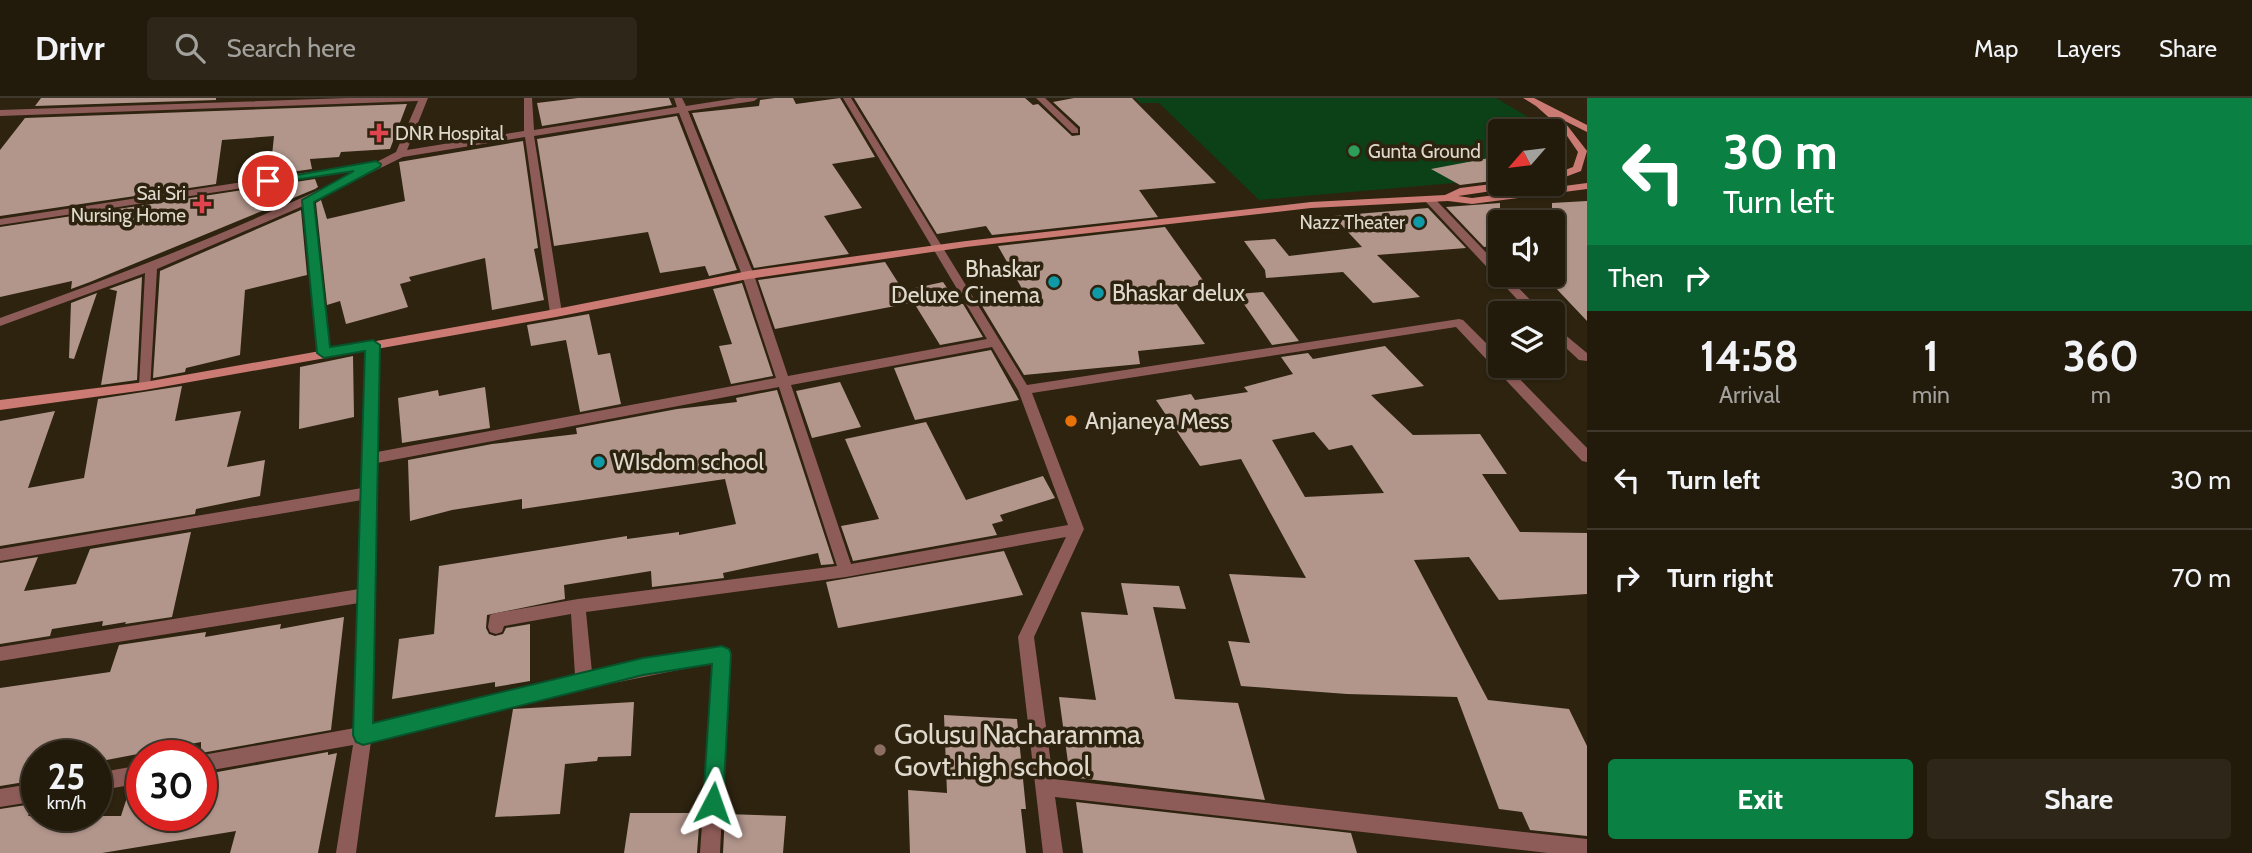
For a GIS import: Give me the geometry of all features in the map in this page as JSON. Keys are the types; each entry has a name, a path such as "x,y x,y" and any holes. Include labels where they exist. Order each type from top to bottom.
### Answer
{"street":[{"path":"0,113 298,100 424,98 400,154"},
{"path":"528,98 529,131 556,313"},
{"path":"0,322 151,267 308,200 400,154 680,103 754,98"},
{"path":"847,98 935,248 1024,390 1077,529 1026,637 1053,853"},
{"path":"1040,98 1075,131"},
{"path":"1527,98 1587,117"},
{"path":"1543,101 1587,129"},
{"path":"1543,101 1558,119"},
{"path":"680,103 748,275 846,571"},
{"path":"1565,127 1583,152 1577,169 1565,174"},
{"path":"0,222 376,164"},
{"path":"0,405 145,386 556,313 748,275 935,248 1311,205 1448,198 1472,201 1587,186"},
{"path":"1448,198 1460,191 1488,188"},
{"path":"1429,199 1488,261"},
{"path":"308,200 324,353"},
{"path":"145,386 151,267"},
{"path":"1512,287 1526,301"},
{"path":"1024,390 1459,323 1488,353"},
{"path":"1565,340 1583,357 1587,357"},
{"path":"369,459 995,342"},
{"path":"346,853 363,735 373,345"},
{"path":"1511,378 1587,457"},
{"path":"0,555 368,493"},
{"path":"496,627 496,620 578,606 846,571 1077,529"},
{"path":"0,654 366,595"},
{"path":"578,606 584,681"},
{"path":"217,760 363,735 584,681 722,654 710,853"},
{"path":"1045,788 1587,848"},
{"path":"0,798 21,795"}],"green space":[{"name":"Gunta Ground","path":"1135,98 1496,98 1532,119 1488,119 1488,180 1259,200 1159,103 1140,103"}],"building":[{"path":"41,98 216,98 216,100 35,106"},
{"path":"578,98 669,98 672,105 542,126 537,103"},
{"path":"793,98 796,104 840,98 875,157 832,164 862,208 824,216 849,254 754,268 692,113 759,106 760,100"},
{"path":"854,98 1025,98 1033,105 1038,104 1072,136 1080,135 1080,127 1053,102 1074,98 1132,98 1216,183 1139,190 1158,217 992,235 986,226 937,234"},
{"path":"407,104 390,149 341,152 339,157 310,159 312,169 270,175 274,136 222,140 216,184 0,216 0,150 25,118"},
{"path":"677,116 737,270 709,276 705,266 660,273 648,232 554,246 537,139"},
{"path":"523,141 538,248 534,249 544,300 492,310 485,258 409,277 411,281 400,284 408,307 346,324 340,301 327,305 316,203 321,200 327,219 405,201 399,162"},
{"path":"1488,158 1488,182 1460,185 1431,169"},
{"path":"315,179 318,187 315,189 90,282 71,289 72,281 0,297 0,227"},
{"path":"1587,201 1587,321 1555,287 1565,287 1565,210 1552,210 1552,203"},
{"path":"1500,203 1500,210 1488,210 1488,246 1484,247 1446,207"},
{"path":"1428,208 1466,248 1377,255 1420,297 1373,303 1343,272 1266,278 1265,270 1244,241 1275,239 1289,256 1362,247 1333,216"},
{"path":"301,210 307,275 245,290 240,355 186,368 185,372 153,378 160,271"},
{"name":"Bhaskar delux","path":"1165,227 1205,283 1169,293 1205,344 1138,351 1140,364 1024,375 979,301 1025,294 998,246"},
{"path":"885,262 911,303 775,329 758,280"},
{"path":"142,277 137,380 101,385 117,291 109,289"},
{"path":"943,282 958,304 963,304 983,337 940,345 906,290"},
{"path":"742,283 773,376 731,384 719,346 732,344 713,289"},
{"path":"1263,292 1299,341 1272,345 1237,294"},
{"path":"97,293 74,359 69,358 71,303"},
{"path":"589,314 598,355 610,353 621,404 580,412 566,340 531,346 527,325"},
{"path":"1385,346 1424,386 1371,395 1413,435 1480,434 1507,474 1482,474 1520,532 1587,533 1587,594 1499,600 1469,557 1414,560 1488,700 1569,709 1587,746 1587,836 1530,830 1522,812 1499,809 1457,697 1347,694 1241,686 1228,641 1250,643 1229,574 1306,578 1241,459 1200,466 1156,400 1191,394 1195,400 1248,392 1244,387 1293,374 1281,357 1308,353 1313,359","holes":["1314,432 1329,450 1352,445 1384,493 1305,497 1272,440"]},
{"path":"991,350 1019,400 915,420 894,368"},
{"path":"353,356 354,417 299,429 300,367"},
{"path":"840,382 861,427 812,438 796,391"},
{"path":"182,386 175,421 241,411 227,467 265,460 260,496 196,509 195,514 0,546 0,421 55,411 28,488 84,478 98,399"},
{"path":"485,387 490,428 402,443 398,398 438,390 439,396"},
{"path":"777,390 834,564 821,565 818,553 723,573 724,578 652,587 651,571 564,585 565,599 487,615 486,628 489,634 495,636 503,634 506,628 530,624 530,681 495,687 495,682 392,699 399,639 434,634 439,566 627,536 627,539 679,532 679,535 736,524 725,479 522,509 522,499 452,510 410,521 408,460 492,444 577,434 576,428 677,409 737,402 736,398"},
{"path":"926,422 966,500 1043,476 1055,498 1000,515 1003,521 992,524 997,535 853,561 841,526 879,519 845,439"},
{"path":"191,532 172,617 102,626 103,621 52,629 50,636 0,644 0,563 38,557 24,591 76,584 90,549"},
{"path":"1004,551 1023,595 838,628 826,582"},
{"path":"1121,583 1179,586 1186,609 1153,607 1175,699 1238,703 1265,800 1070,777 1059,697 1096,700 1081,612 1128,615"},
{"path":"344,617 331,730 217,750 217,740 126,740 126,756 112,759 112,740 21,740 21,783 0,786 0,688 110,672 119,645 206,632 205,637 281,624 280,629"},
{"path":"634,702 631,756 598,757 597,761 565,764 560,814 495,817 513,709"},
{"path":"944,715 1017,719 1026,809 1021,809 1026,853 910,853 908,790 947,793"},
{"path":"328,752 328,755 337,753 318,853 230,853 236,831 102,853 0,853 0,809 21,806 21,831 112,831 112,816 121,816 126,800 126,831 217,831 217,772"},
{"path":"1076,802 1351,833 1357,853 1083,853"},
{"path":"630,813 700,813 697,853 624,853"},
{"path":"725,814 786,816 783,853 723,853"}],"place":[{"name":"DNR Hospital","path":"379,133"},
{"name":"Gunta Ground","path":"1354,151"},
{"name":"Sai Sri Nursing Home","path":"202,204"},
{"name":"Nazz Theater","path":"1419,222"},
{"name":"Bhaskar Deluxe Cinema","path":"1054,282"},
{"name":"Bhaskar delux","path":"1098,293"},
{"name":"Anjaneya Mess","path":"1071,421"},
{"name":"WIsdom school","path":"599,462"},
{"name":"Golusu Nacharamma Govt.high school","path":"880,750"}],"route":[{"path":"268,181 376,164 308,200 324,353 373,345 363,735 643,667 722,654 713,803"}]}
